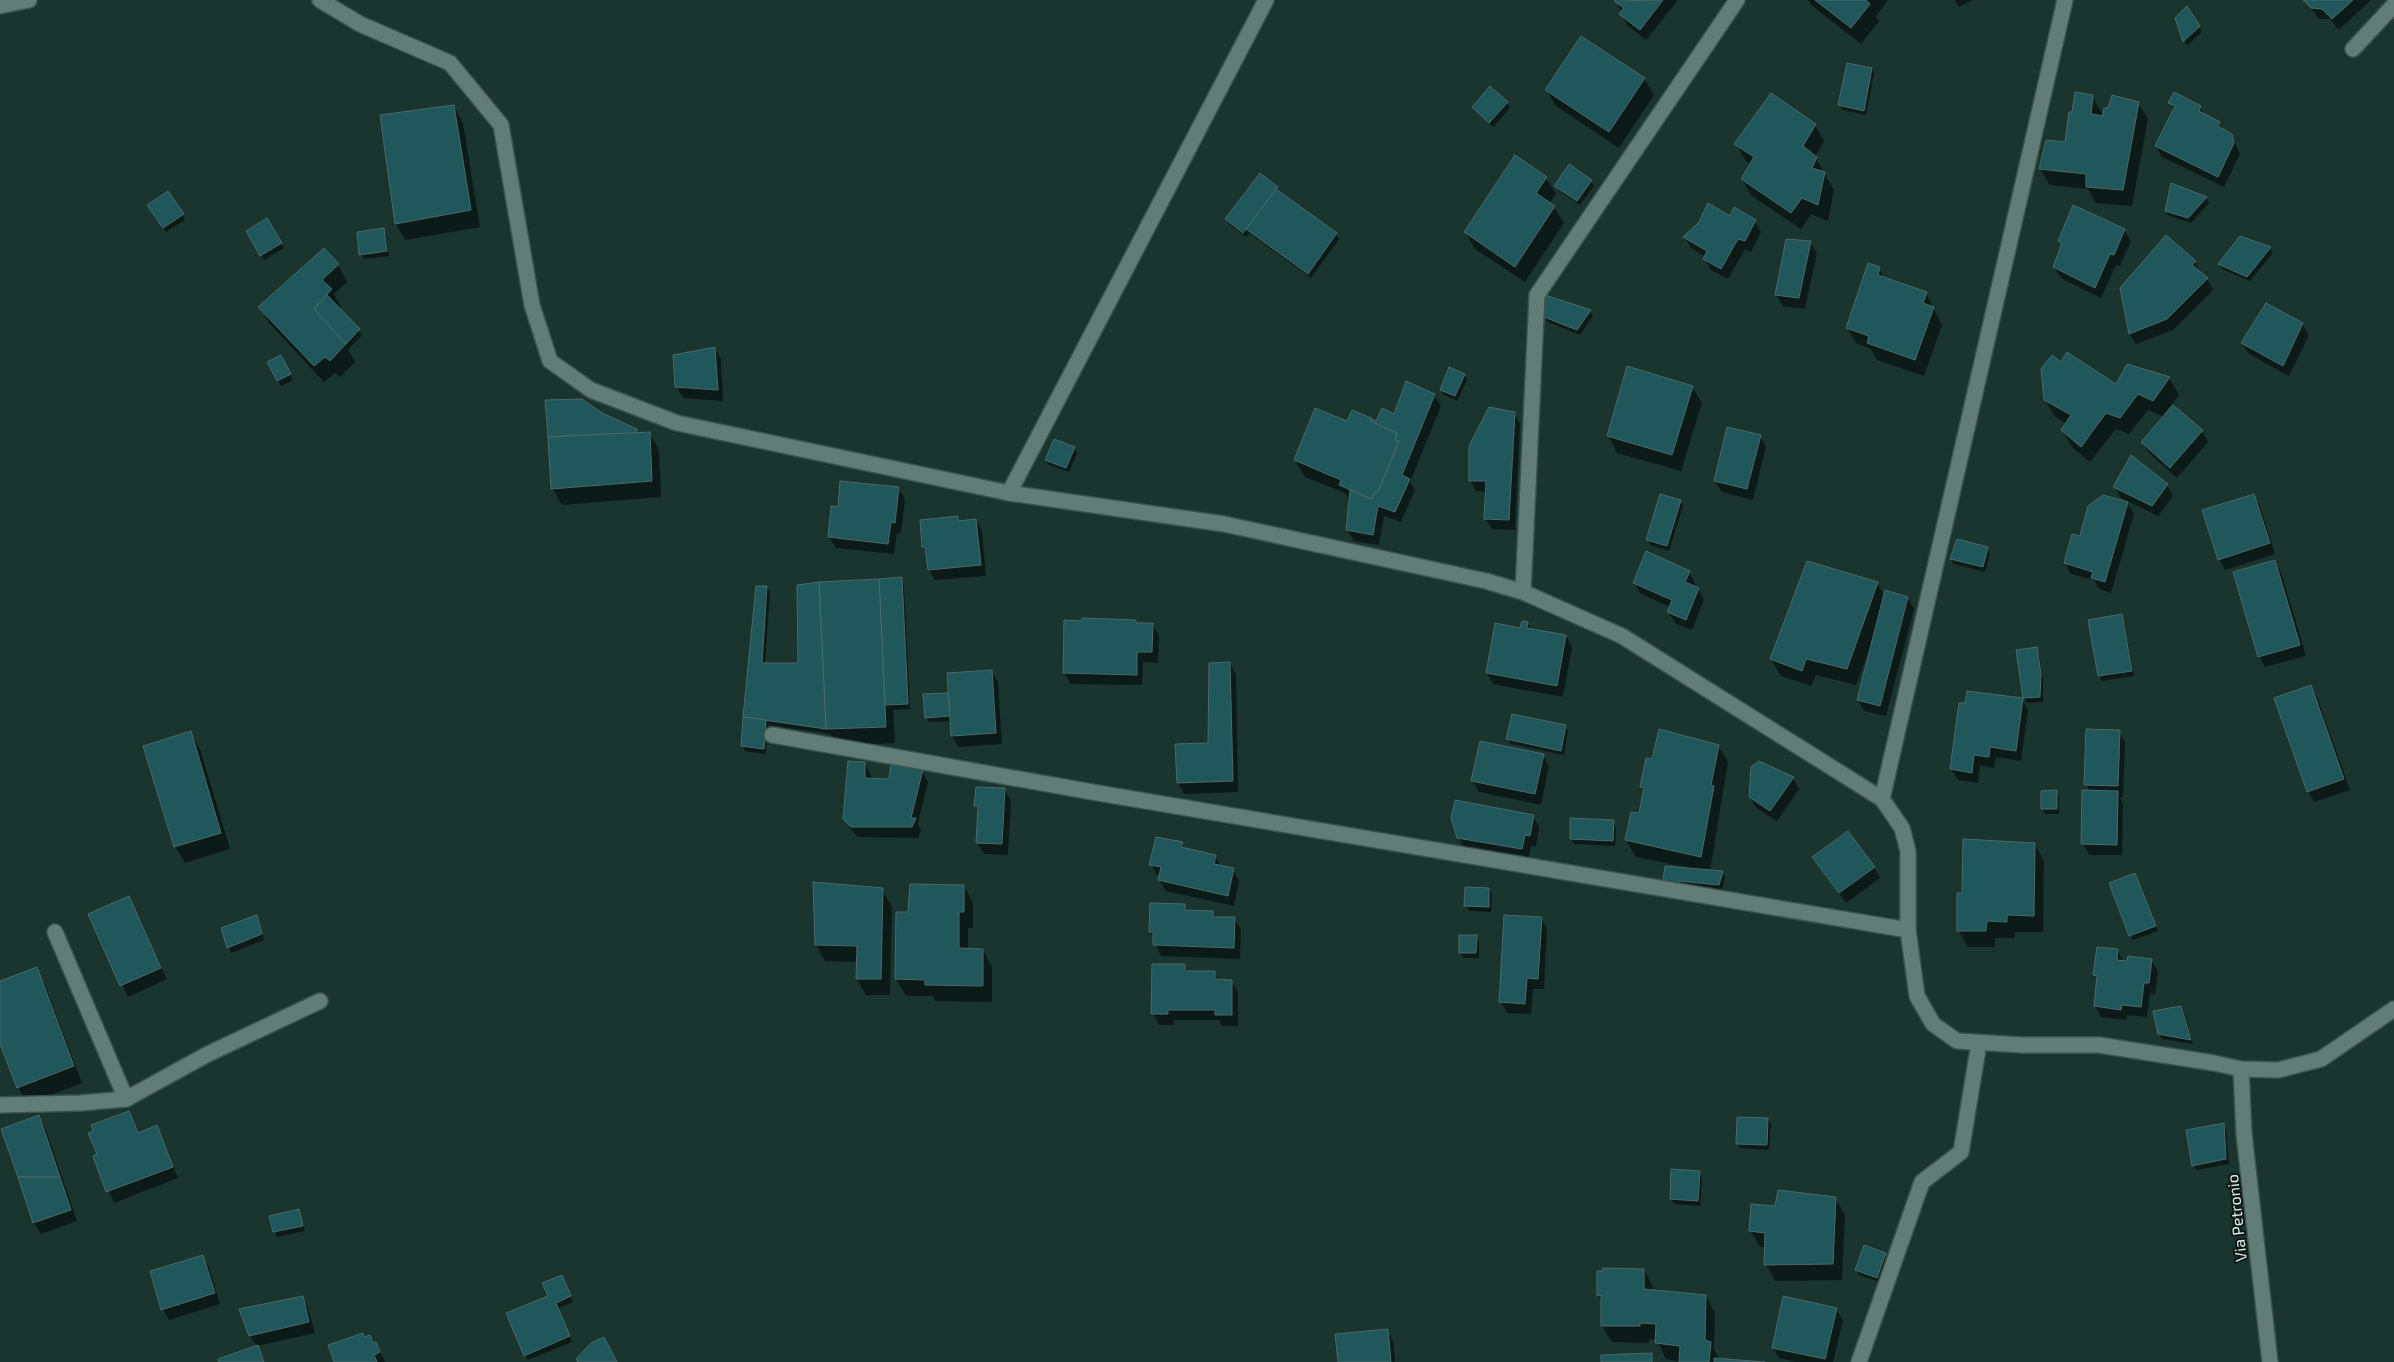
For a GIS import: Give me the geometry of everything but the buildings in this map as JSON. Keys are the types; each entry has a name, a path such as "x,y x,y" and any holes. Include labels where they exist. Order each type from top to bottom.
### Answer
{"street":[{"path":"0,6 29,0"},
{"path":"320,0 360,24 450,63 501,125 532,305 550,361 591,390 677,423 1009,493 1224,524 1486,581 1523,592 1622,636 1882,799 1902,828 1908,851 1908,930 1917,996 1933,1024 1957,1041 2022,1045 2100,1045 2214,1062 2241,1069 2278,1070 2321,1059 2394,1009"},
{"path":"1009,493 1266,0"},
{"path":"1523,592 1537,295 1737,0"},
{"path":"1882,799 2065,0"},
{"path":"2353,49 2394,6"},
{"path":"772,735 1098,793 1908,930"},
{"path":"55,932 126,1099"},
{"path":"0,1105 80,1103 126,1099 208,1054 320,1001"},
{"path":"1859,1362 1922,1182 1962,1152 1979,1042"},
{"name":"Via Petronio","path":"2241,1069 2244,1134 2270,1362"}]}
